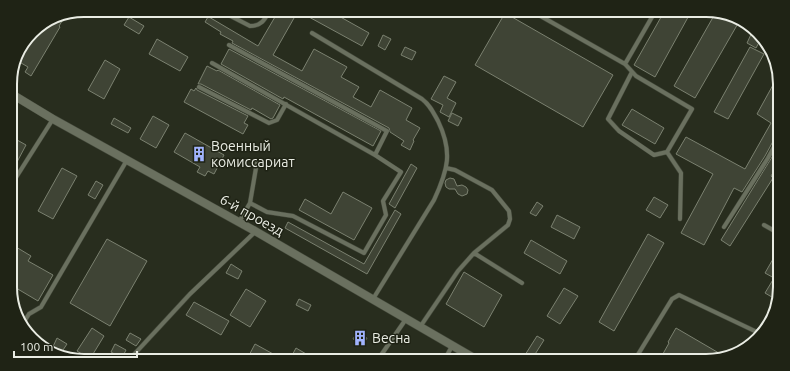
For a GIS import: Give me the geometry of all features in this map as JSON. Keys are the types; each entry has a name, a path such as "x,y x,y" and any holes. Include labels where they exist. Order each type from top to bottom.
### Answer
{"street":[{"name":"6-й проезд","path":"17,97 373,298 466,354"}],"lane":[{"path":"233,17 250,26 260,24 265,17"},
{"path":"542,17 625,64 636,76 692,108 667,152 654,155 618,131 608,119 632,72"},
{"path":"625,64 652,17"},
{"path":"312,33 422,99 429,105 444,134 448,146 446,168 441,186 434,200 373,298"},
{"path":"230,45 387,131 375,155"},
{"path":"212,63 375,155 401,172 383,201 386,215 364,253 293,216 267,212 250,203"},
{"path":"199,86 269,123 277,120 286,104"},
{"path":"17,176 53,118"},
{"path":"724,227 773,149"},
{"path":"667,152 681,173 680,219"},
{"path":"26,319 29,314 41,307 127,160"},
{"path":"239,222 250,203 257,162"},
{"path":"420,327 458,271 474,253 508,225 510,219 509,211 489,188 455,170 446,168"},
{"path":"764,225 773,230"},
{"path":"134,354 190,294 255,231"},
{"path":"474,253 522,282"},
{"path":"638,354 672,299 679,295 756,331"},
{"path":"382,354 406,319"},
{"path":"448,354 452,346"}],"building":[{"path":"129,17 144,26 139,34 124,25"},
{"path":"209,17 258,46 275,17 295,17 273,55 302,71 314,49 347,67 341,77 359,87 353,97 371,107 380,90 412,108 406,120 420,128 413,140 414,141 410,150 401,145 404,141 390,132 389,128 232,43 233,41 220,34 221,32 205,22"},
{"path":"309,17 340,17 369,33 362,46"},
{"path":"503,17 512,17 613,75 583,127 475,65"},
{"path":"661,17 688,17 655,77 634,65"},
{"path":"713,18 719,18 737,25 695,98 674,86"},
{"path":"62,21 31,76 25,72 28,67 21,63 28,47 47,28"},
{"path":"383,35 391,39 385,50 378,46"},
{"path":"751,35 759,43 756,48 747,43"},
{"path":"157,39 188,57 180,71 149,54"},
{"path":"405,47 416,52 412,60 401,55"},
{"path":"750,47 764,54 728,119 714,112"},
{"path":"229,49 381,131 373,146 284,97 283,99 221,64"},
{"path":"105,60 120,69 104,99 88,90"},
{"path":"207,66 217,71 218,70 280,105 273,118 271,119 252,108 251,110 201,84 198,84"},
{"path":"444,76 456,82 447,98 456,103 449,117 440,112 443,105 431,99"},
{"path":"773,85 773,141 742,192 734,188 704,245 681,233 713,174 676,154 686,137 745,169 771,123 757,114"},
{"path":"196,88 197,90 248,116 244,123 248,125 243,134 184,102 191,89 194,91"},
{"path":"632,109 664,128 655,144 622,125"},
{"path":"452,113 462,118 458,126 448,121"},
{"path":"153,116 169,125 156,148 140,139"},
{"path":"114,118 131,128 128,133 111,124"},
{"name":"Военный комиссариат","path":"185,133 224,155 214,174 208,171 205,176 197,172 200,167 174,152"},
{"path":"17,140 26,145 17,162"},
{"path":"773,155 773,173 771,176 773,178 730,246 721,240"},
{"path":"411,164 417,168 395,208 389,204"},
{"path":"62,168 77,176 53,219 38,211"},
{"path":"450,178 454,179 457,186 462,185 466,187 468,190 467,194 462,196 458,194 455,189 449,189 446,187 446,180"},
{"path":"96,181 103,185 95,199 88,195"},
{"path":"343,192 372,208 354,240 299,210 305,199 331,214"},
{"path":"654,197 668,205 660,218 646,210"},
{"path":"537,202 543,206 536,216 530,213"},
{"path":"395,210 401,214 367,274 285,228 288,222 364,264"},
{"path":"557,215 580,227 574,239 551,227"},
{"path":"648,234 664,243 614,331 599,322"},
{"path":"107,239 147,261 110,326 70,303"},
{"path":"531,240 567,261 560,274 524,253"},
{"path":"17,248 31,256 28,261 53,275 38,301 17,289"},
{"path":"773,259 773,277 765,273"},
{"path":"231,264 242,271 238,279 226,273"},
{"path":"464,272 502,295 484,327 446,304"},
{"path":"773,280 772,297 765,293"},
{"path":"564,288 578,296 560,324 547,316"},
{"path":"246,289 266,301 250,327 230,315"},
{"path":"299,299 311,305 308,311 296,305"},
{"path":"194,302 229,321 221,335 186,315"},
{"path":"92,328 104,336 93,354 82,354 77,351"},
{"path":"676,328 719,353 663,354 669,343 668,342"},
{"name":"Весна","path":"357,332 367,338 363,345 353,339"},
{"path":"130,333 141,339 136,346 126,340"},
{"path":"537,336 544,340 535,354 526,354"},
{"path":"57,338 67,344 63,350 53,346"},
{"path":"115,344 126,350 124,354 115,354 111,352"},
{"path":"255,344 273,354 250,354"},
{"path":"296,348 306,354 293,354"}],"place":[{"name":"Военный комиссариат","path":"199,154"},
{"name":"Весна","path":"360,338"}]}
